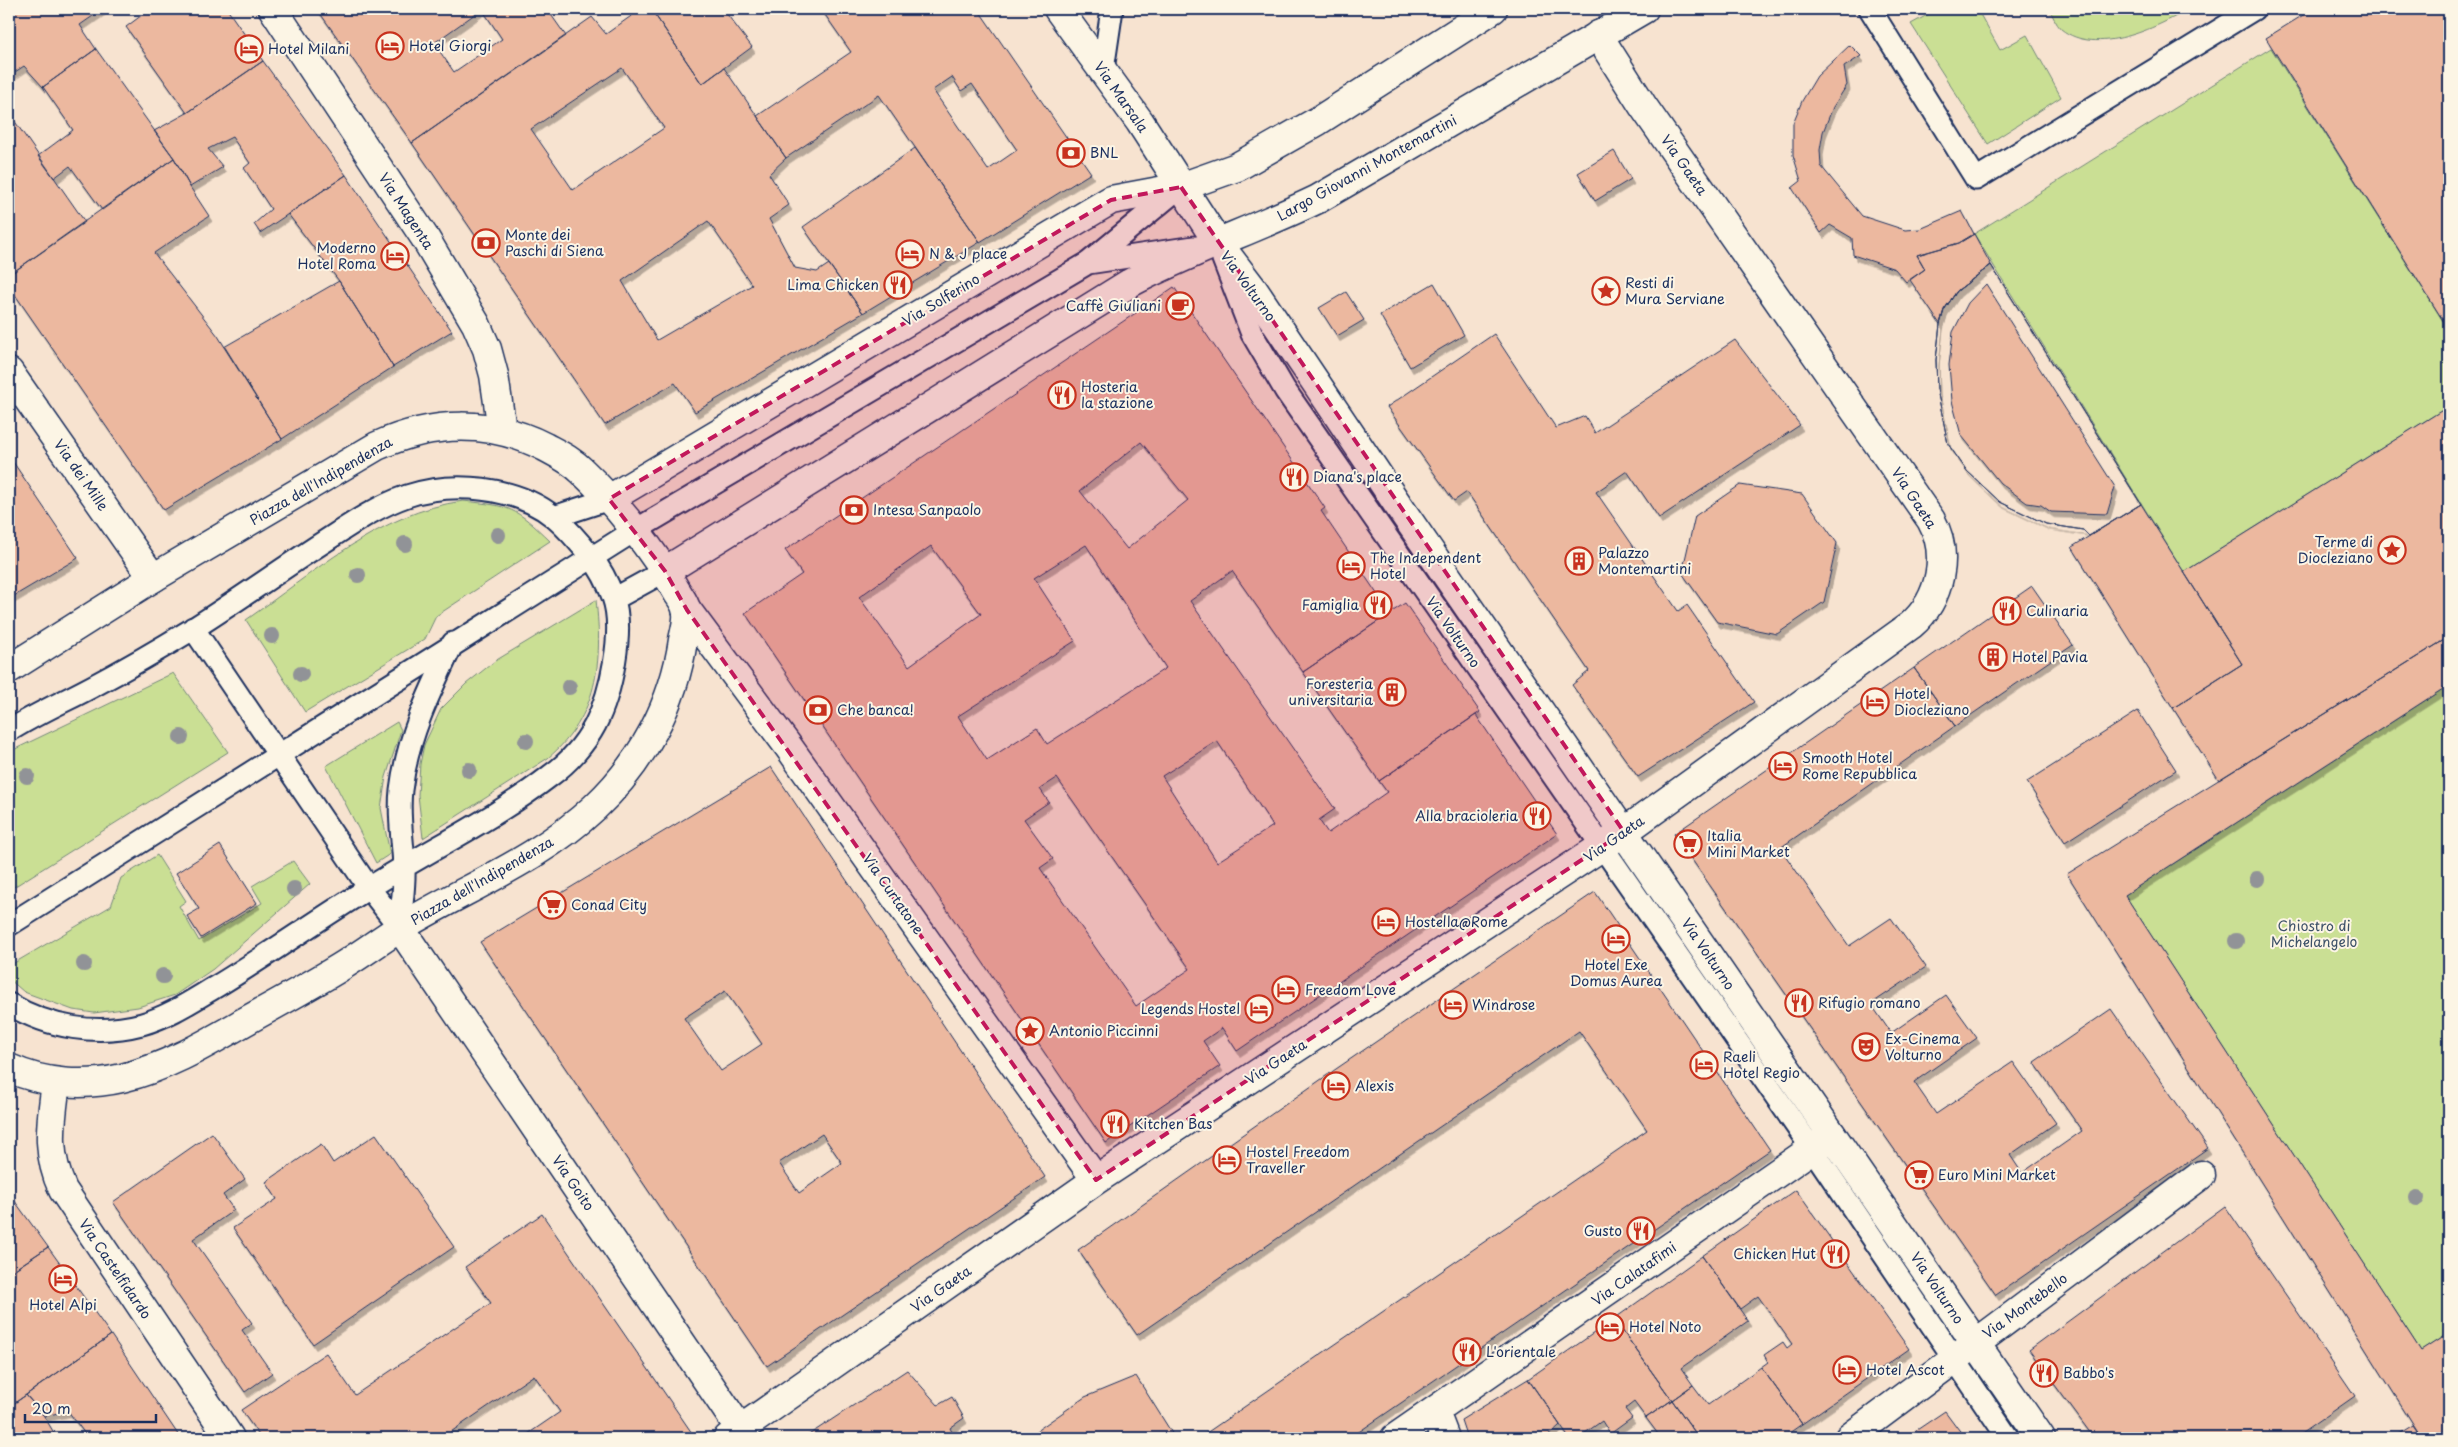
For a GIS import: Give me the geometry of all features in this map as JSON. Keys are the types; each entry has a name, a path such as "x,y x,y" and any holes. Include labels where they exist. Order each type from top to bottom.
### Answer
{"street":[{"name":"Via Magenta","path":"273,9 425,238 476,324 493,370 502,430"},
{"name":"Via Marsala","path":"1058,9 1140,122 1181,187"},
{"path":"666,571 1130,283 1168,264 1218,243 1181,187 1237,168 1262,154 1318,121 1493,9"},
{"name":"Largo Giovanni Montemartini","path":"1218,243 1318,199 1644,9"},
{"name":"Via Gaeta","path":"738,1435 1096,1180 1614,840 1920,618 1936,590 1941,552 1940,542 1931,520 1643,106 1598,35"},
{"name":"Via Solferino","path":"609,499 1111,200 1181,187"},
{"name":"Via Volturno","path":"1218,243 1299,356 1398,505 1614,840 1965,1350 2041,1438"},
{"name":"Via dei Mille","path":"9,372 153,578"},
{"name":"Piazza dell'Indipendenza","path":"9,669 153,578 386,442 418,431 438,428 476,426 502,430 526,438 565,457 579,467 609,499 666,571 688,610 682,647 670,695 650,739 626,773 594,808 558,837 468,891 400,928 341,967 204,1046 167,1064 118,1078 81,1083 56,1082 9,1068"},
{"name":"Via Curtatone","path":"688,610 799,762 1096,1180"},
{"name":"Via Goito","path":"400,928 738,1435"},
{"name":"Via Castelfidardo","path":"56,1082 50,1148 53,1166 63,1190 230,1438"},
{"name":"Via Calatafimi","path":"1395,1438 1823,1142"},
{"name":"Via Montebello","path":"1848,1438 2201,1175"},
{"path":"1435,1412 1445,1438"}],"lane":[{"path":"1103,70 1112,9"},
{"path":"1870,9 1976,180 2254,9"},
{"path":"9,925 634,531 1088,263 1181,187"},
{"path":"1088,263 1218,243"},
{"path":"9,731 48,708 98,684 193,628 352,524 387,505 417,493 447,488 487,490 517,498 554,518 592,558 614,599 617,634 613,670 595,725 564,766 536,786 485,819 368,888 186,1006 148,1022 114,1029 67,1026 40,1020 9,1004"},
{"path":"554,518 609,499"},
{"path":"614,599 666,571"},
{"name":"Piazza dell'Indipendenza","path":"193,628 368,888 400,928"},
{"path":"400,928 404,867 400,818 401,792 406,758 428,695 454,643"},
{"name":"Via Volturno","path":"1965,1350 2008,1438"}],"highlighted area":[{"path":"1181,187 1624,832 1096,1180 687,610 665,571 609,499 1111,200"}],"green space":[{"path":"1938,9 1977,9 2000,50 2027,35 2061,97 1988,144 1911,24"},
{"path":"2049,9 2189,9 2160,24 2126,37 2091,40 2075,37 2061,29"},
{"path":"2271,48 2449,330 2449,406 2184,572 1974,234"},
{"path":"463,501 511,510 528,521 550,541 436,616 425,639 305,712 246,620 348,547 375,531 433,507"},
{"path":"596,600 598,645 597,666 593,686 587,706 578,724 565,742 548,758 423,838 418,795 420,764 424,745 441,709 466,684 495,661"},
{"path":"173,673 228,752 9,890 9,752"},
{"name":"Chiostro di Michelangelo","path":"2449,685 2449,1333 2421,1351 2125,895"},
{"path":"397,722 401,730 386,777 381,808 390,854 376,863 326,766"},
{"path":"157,855 186,901 179,906 199,941 262,903 252,886 293,861 310,884 213,969 175,995 138,1007 94,1013 73,1010 24,992 9,979 9,966 111,906 121,878"}],"building":[{"path":"9,9 103,9 80,25 96,49 43,87 24,66 9,76"},
{"path":"150,9 227,9 263,61 187,113 126,27"},
{"path":"317,9 482,9 534,9 537,12 547,9 566,36 412,143","holes":["482,9 502,39 454,72 434,43"]},
{"path":"641,9 651,9 702,84 724,68 786,158 769,174 789,205 769,219 795,268 817,272 829,264 863,313 695,412 675,383 605,425 412,143 592,17 606,34","holes":["622,68 664,128 573,190 531,129","708,221 752,285 657,340 622,281"]},
{"path":"651,9 723,9 752,47 702,84"},
{"path":"821,9 978,9 1091,173 980,242 879,95 786,158 757,116 851,52","holes":["952,77 961,91 972,84 1017,150 988,170 933,90"]},
{"path":"2313,9 2449,9 2449,330 2266,38"},
{"path":"1850,45 1861,56 1844,67 1847,85 1833,107 1823,132 1820,150 1821,166 1862,216 1905,230 1920,229 1962,211 1974,234 1959,243 1917,255 1925,269 1906,282 1895,269 1853,255 1852,238 1830,225 1821,233 1792,188 1801,181 1793,155 1793,123 1802,101 1817,76"},
{"path":"96,49 174,158 102,210 70,166 54,178 38,156 73,130 43,87"},
{"path":"263,61 346,175 260,233 254,224 271,209 244,168 250,163 232,137 208,149 223,167 190,187 174,158 154,131 187,113"},
{"path":"9,113 85,222 9,275"},
{"path":"915,148 980,242 863,313 803,227"},
{"path":"1614,151 1631,179 1595,201 1578,173"},
{"path":"174,158 209,216 154,253 218,336 282,439 164,510 9,286 9,275"},
{"path":"346,175 452,331 393,367 339,281 288,214"},
{"path":"1974,234 1991,265 1957,291 1944,310 1940,324 1910,280 1925,269 1917,255 1959,243"},
{"path":"1991,265 2141,504 2089,536 2083,530 2046,524 2000,502 1967,471 1948,444 1937,389 1936,360 1940,324 1944,310 1957,291","holes":["1986,284 2115,487 2107,514 2051,512 2041,505 2027,503 2000,483 1961,435 1952,401 1949,365 1953,332 1968,303"]},
{"path":"1991,265 2141,504 2089,536 2083,530 2046,524 2000,502 1967,471 1948,444 1937,389 1936,360 1940,324 1944,310 1957,291"},
{"path":"339,281 393,367 282,439 224,347"},
{"path":"1434,283 1464,335 1410,367 1380,315"},
{"path":"1174,287 1325,508 1321,511 1390,613 1303,672 1232,571 1190,601 1335,809 1319,820 1328,833 1387,792 1379,781 1476,715 1557,834 1237,1051 1222,1028 1203,1041 1220,1066 1106,1143 745,613 802,574 785,550","holes":["1141,442 1188,500 1127,549 1080,491","1086,545 1166,668 1047,744 1037,728 987,760 958,716 1075,641 1034,578","931,546 981,614 909,666 859,597","1217,741 1273,826 1217,862 1162,776","1057,778 1190,969 1136,1006 1040,868 1053,859 1024,819 1049,802 1040,789"]},
{"path":"1346,292 1364,320 1337,336 1319,308"},
{"name":"Palazzo Montemartini","path":"1494,334 1556,428 1585,416 1595,433 1735,340 1800,425 1659,518 1627,471 1596,492 1678,611 1687,605 1754,702 1638,777 1572,685 1589,671 1467,492 1454,501 1387,407"},
{"path":"2449,406 2449,637 2219,780 2173,708 2242,664 2184,572"},
{"path":"9,456 78,558 9,599"},
{"path":"1740,485 1802,494 1837,543 1824,602 1777,634 1717,622 1682,573 1695,516"},
{"path":"2141,504 2242,664 2173,708 2072,547"},
{"name":"Hotel Pavia","path":"2032,586 2073,645 1955,726 1914,668"},
{"name":"Foresteria universitaria","path":"1405,603 1480,712 1379,781 1303,672"},
{"path":"2449,637 2449,685 2125,895 2421,1351 2449,1333 2449,1438 2422,1438 2067,874"},
{"path":"1914,668 1955,726 1780,848 1849,946 1891,918 1926,967 1871,1004 1891,1033 1946,995 1977,1038 1914,1082 1936,1114 2013,1062 2056,1123 2010,1155 2022,1173 2082,1131 2034,1062 2111,1009 2208,1148 1996,1295 1674,834"},
{"path":"2138,711 2176,770 2065,842 2027,782"},
{"path":"771,767 1045,1177 767,1366 480,942","holes":["725,991 762,1044 721,1071 684,1018","822,1134 842,1163 799,1193 779,1163"]},
{"path":"220,845 257,903 201,938 187,916 199,909 176,873"},
{"path":"1595,892 1770,1150 1350,1438 1199,1438 1647,1130 1579,1031 1137,1335 1078,1250 1336,1069"},
{"path":"212,1133 245,1179 223,1195 234,1210 193,1239 252,1323 242,1330 272,1373 245,1392 113,1202"},
{"path":"376,1134 454,1247 313,1344 233,1228 277,1199 266,1182 321,1144 333,1163"},
{"path":"1796,1190 1909,1349 1802,1424 1761,1367 1768,1362 1764,1355 1783,1342 1787,1348 1792,1344 1758,1296 1740,1309 1702,1256"},
{"path":"9,1193 48,1247 9,1273"},
{"path":"2225,1206 2355,1396 2295,1438 2094,1438 2029,1350"},
{"path":"542,1214 694,1436 692,1438 522,1438 560,1412 534,1375 442,1438 261,1438 241,1410 326,1353 355,1395 491,1303 465,1267"},
{"path":"48,1247 111,1335 9,1407 9,1273"},
{"path":"1702,1256 1748,1321 1681,1368 1693,1385 1672,1400 1614,1319"},
{"path":"1614,1319 1672,1400 1646,1418 1634,1402 1625,1409 1632,1418 1610,1434 1602,1421 1578,1438 1569,1438 1528,1379"},
{"path":"111,1335 179,1436 176,1438 88,1438 68,1411 44,1416 26,1395"},
{"path":"1761,1367 1802,1424 1782,1438 1699,1438 1672,1400 1693,1385 1708,1405"},
{"path":"907,1370 938,1405 952,1397 964,1418 950,1428 955,1438 808,1438 807,1436"},
{"path":"1136,1376 1175,1438 1030,1438 1029,1436 1085,1397"},
{"path":"1528,1379 1560,1425 1546,1438 1467,1438 1461,1420"},
{"path":"26,1395 44,1416 57,1438 9,1438 9,1407"},
{"path":"1672,1400 1699,1438 1661,1438 1646,1418"},
{"path":"1945,1411 1965,1438 1905,1438"},
{"path":"2413,1425 2422,1438 2392,1438"}],"place":[{"name":"Hotel Giorgi","path":"390,46"},
{"name":"Hotel Milani","path":"249,49"},
{"name":"BNL","path":"1071,153"},
{"name":"Monte dei Paschi di Siena","path":"486,243"},
{"name":"N & J place","path":"910,254"},
{"name":"Moderno Hotel Roma","path":"395,256"},
{"name":"Lima Chicken","path":"898,285"},
{"name":"Resti di Mura Serviane","path":"1606,291"},
{"name":"Caffè Giuliani","path":"1180,306"},
{"name":"Hosteria la stazione","path":"1062,395"},
{"name":"Diana's place","path":"1294,477"},
{"name":"Intesa Sanpaolo","path":"854,510"},
{"name":"Terme di Diocleziano","path":"2392,550"},
{"name":"Palazzo Montemartini","path":"1579,561"},
{"name":"The Independent Hotel","path":"1351,566"},
{"name":"Famiglia","path":"1378,605"},
{"name":"Culinaria","path":"2007,611"},
{"name":"Hotel Pavia","path":"1993,657"},
{"name":"Foresteria universitaria","path":"1392,692"},
{"name":"Hotel Diocleziano","path":"1875,702"},
{"name":"Che banca!","path":"818,710"},
{"name":"Smooth Hotel Rome Repubblica","path":"1783,766"},
{"name":"Alla bracioleria","path":"1537,816"},
{"name":"Italia Mini Market","path":"1688,844"},
{"name":"Conad City","path":"552,905"},
{"name":"Hostella@Rome","path":"1386,922"},
{"name":"Hotel Exe Domus Aurea","path":"1616,939"},
{"name":"Freedom Love","path":"1286,990"},
{"name":"Rifugio romano","path":"1799,1003"},
{"name":"Windrose","path":"1453,1005"},
{"name":"Legends Hostel","path":"1259,1009"},
{"name":"Antonio Piccinni","path":"1030,1031"},
{"name":"Ex-Cinema Volturno","path":"1866,1047"},
{"name":"Raeli Hotel Regio","path":"1704,1065"},
{"name":"Alexis","path":"1336,1086"},
{"name":"Kitchen Bas","path":"1115,1124"},
{"name":"Hostel Freedom Traveller","path":"1227,1160"},
{"name":"Euro Mini Market","path":"1919,1175"},
{"name":"Gusto","path":"1641,1231"},
{"name":"Chicken Hut","path":"1835,1254"},
{"name":"Hotel Alpi","path":"63,1279"},
{"name":"Hotel Noto","path":"1610,1327"},
{"name":"L'orientale","path":"1467,1352"},
{"name":"Hotel Ascot","path":"1847,1370"},
{"name":"Babbo's","path":"2044,1373"}]}
